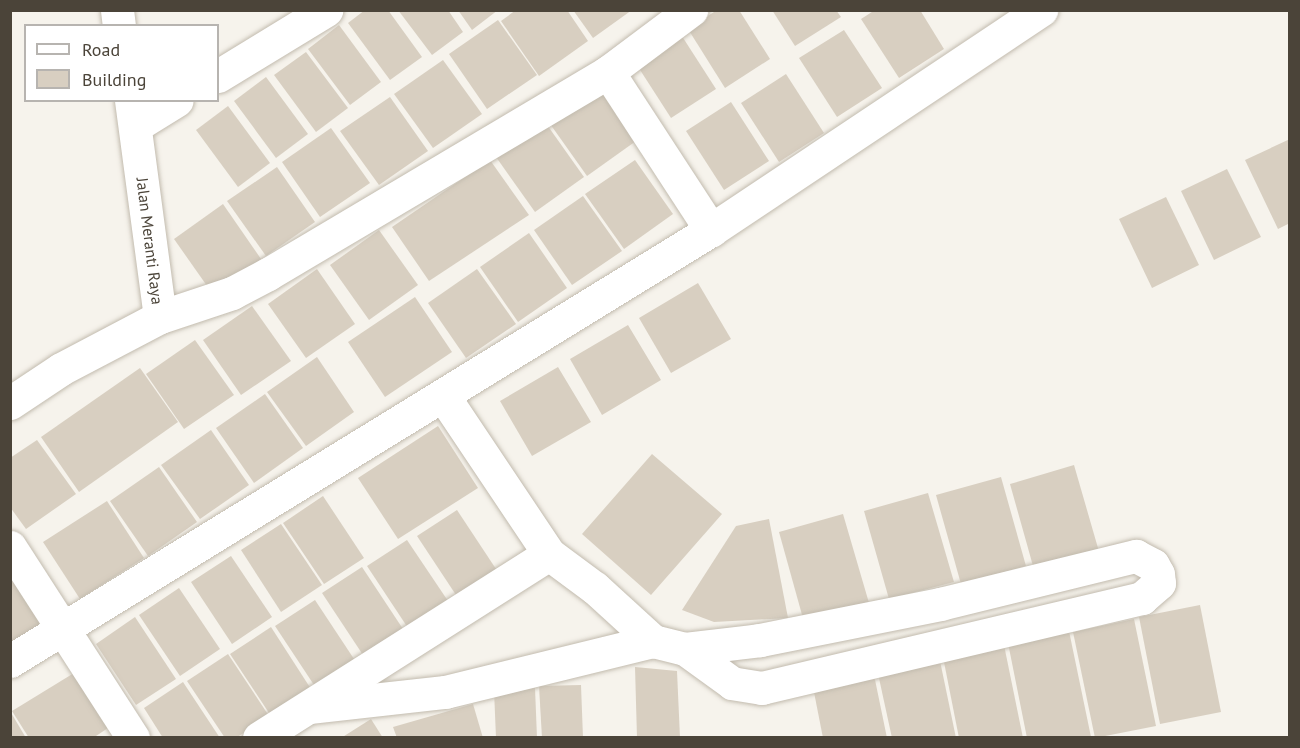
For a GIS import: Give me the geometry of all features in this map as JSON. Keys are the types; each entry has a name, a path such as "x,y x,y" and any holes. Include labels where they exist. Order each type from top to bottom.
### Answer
{"street":[{"path":"219,75 326,10"},
{"path":"160,317 232,293 268,274 608,72 690,10"},
{"path":"10,662 444,397 711,230 1041,10"},
{"path":"608,72 711,230"},
{"path":"133,113 170,102"},
{"name":"Jalan Meranti Raya","path":"12,400 61,369 160,317 133,113"},
{"path":"444,397 549,554 653,641 685,649 760,640 940,604 1136,556 1153,565 1158,574 1159,583 1142,598 762,688 732,683 685,649"},
{"path":"10,547 133,738"},
{"path":"260,738 549,554"},
{"path":"309,707 445,692 653,641"}],"building":[{"path":"365,10 388,10 422,57 390,80 348,23"},
{"path":"398,10 448,10 463,32 432,55"},
{"path":"458,10 498,10 472,30"},
{"path":"516,10 567,10 588,41 539,76 501,21"},
{"path":"573,10 632,10 593,38"},
{"path":"717,10 739,10 770,59 725,88 688,29"},
{"path":"772,10 836,10 841,17 795,46"},
{"path":"875,10 920,10 944,49 899,78 861,19"},
{"path":"498,20 537,75 487,109 449,54"},
{"path":"339,25 381,82 350,105 308,49"},
{"path":"678,30 716,89 671,118 633,59"},
{"path":"844,30 882,88 837,117 799,58"},
{"path":"306,52 348,108 316,132 274,75"},
{"path":"443,60 482,114 433,148 394,94"},
{"path":"786,74 824,133 779,162 741,103"},
{"path":"266,77 308,134 276,158 234,101"},
{"path":"597,86 636,141 587,176 548,121"},
{"path":"390,97 428,151 379,185 340,131"},
{"path":"731,102 769,161 724,190 686,131"},
{"path":"228,106 270,163 238,187 196,130"},
{"path":"545,122 584,177 535,212 496,157"},
{"path":"331,128 370,183 320,217 282,162"},
{"path":"1290,139 1290,223 1278,229 1245,160"},
{"path":"490,160 529,215 429,281 392,227"},
{"path":"635,160 673,214 624,249 585,194"},
{"path":"277,167 315,222 266,256 227,201"},
{"path":"1227,169 1261,237 1214,260 1181,191"},
{"path":"583,196 622,251 572,285 534,230"},
{"path":"1166,197 1199,265 1152,288 1119,219"},
{"path":"223,204 261,259 212,293 174,239"},
{"path":"379,230 418,285 369,320 330,265"},
{"path":"529,233 567,288 518,322 480,267"},
{"path":"317,269 355,324 306,358 268,304"},
{"path":"477,269 516,324 466,358 428,303"},
{"path":"698,283 731,339 671,373 639,318"},
{"path":"415,297 452,352 385,397 348,342"},
{"path":"252,306 291,361 241,395 203,340"},
{"path":"628,325 661,380 602,415 570,359"},
{"path":"195,340 234,395 184,429 146,374"},
{"path":"317,357 354,412 306,446 267,392"},
{"path":"558,367 591,422 532,456 500,401"},
{"path":"140,368 178,422 79,492 41,437"},
{"path":"265,394 303,448 254,483 216,428"},
{"path":"438,426 478,488 398,539 358,478"},
{"path":"211,430 249,485 200,519 161,465"},
{"path":"37,440 76,494 26,529 10,507 10,458"},
{"path":"652,454 722,514 651,595 582,534"},
{"path":"1074,465 1100,555 1035,573 1010,484"},
{"path":"159,467 197,522 148,556 110,501"},
{"path":"1001,477 1026,566 961,584 936,495"},
{"path":"928,493 954,582 889,599 864,511"},
{"path":"323,496 364,558 324,584 283,523"},
{"path":"107,501 144,558 80,599 43,542"},
{"path":"457,510 498,572 458,598 417,536"},
{"path":"843,514 869,603 804,622 779,532"},
{"path":"769,519 788,618 714,622 682,610 736,526"},
{"path":"281,524 322,585 281,612 241,550"},
{"path":"407,540 448,601 408,628 367,566"},
{"path":"231,556 272,617 232,644 191,582"},
{"path":"10,567 50,619 10,643"},
{"path":"362,567 403,629 363,655 322,593"},
{"path":"179,588 220,649 180,676 139,615"},
{"path":"315,600 356,662 316,688 275,626"},
{"path":"1200,605 1221,712 1160,724 1139,617"},
{"path":"135,617 176,679 136,705 96,644"},
{"path":"1134,619 1156,726 1095,738 1073,632"},
{"path":"271,627 311,689 271,716 230,654"},
{"path":"1069,631 1091,737 1027,738 1008,643"},
{"path":"1004,645 1023,738 959,738 943,657"},
{"path":"228,654 269,716 236,738 225,738 187,681"},
{"path":"939,656 956,738 892,738 877,669"},
{"path":"635,667 677,671 680,738 637,738"},
{"path":"873,670 887,738 823,738 812,682"},
{"path":"74,673 108,728 93,738 29,738 12,711"},
{"path":"183,682 220,738 163,738 144,708"},
{"path":"581,685 583,738 542,738 539,686"},
{"path":"535,688 537,738 496,738 494,690"},
{"path":"473,704 483,738 397,738 393,727"},
{"path":"10,711 26,738 10,738"},
{"path":"371,719 383,738 341,738"}]}
